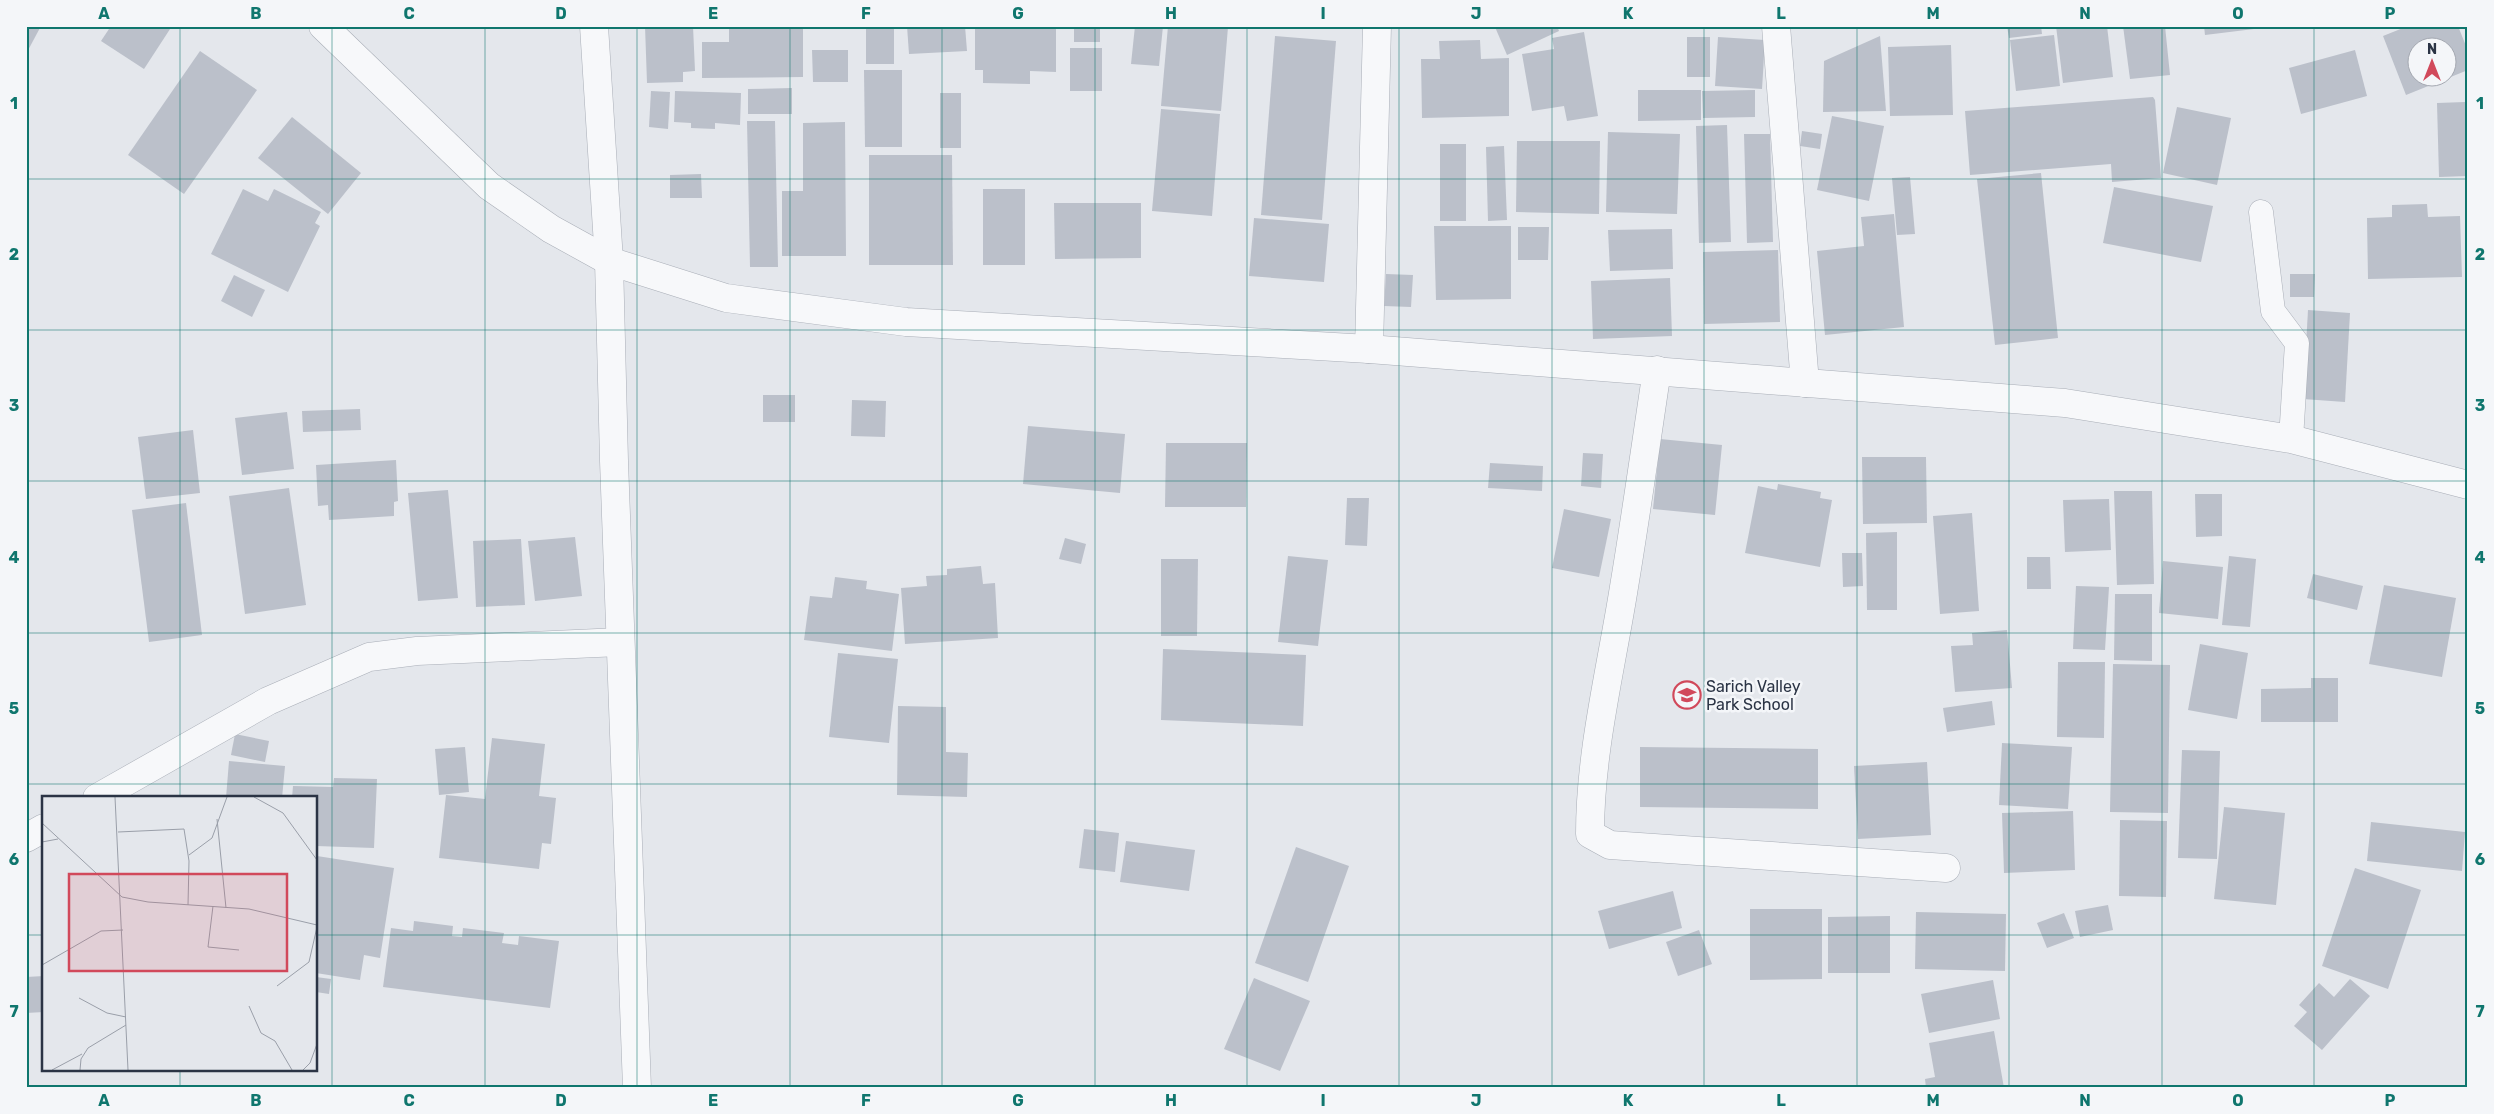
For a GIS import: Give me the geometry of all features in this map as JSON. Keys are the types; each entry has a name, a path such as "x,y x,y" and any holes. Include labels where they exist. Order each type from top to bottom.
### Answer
{"street":[{"path":"323,26 489,186 551,229 609,261 726,298 906,322 1369,349 2065,403 2291,439 2468,485"},
{"path":"594,26 609,261 620,642 637,1088"},
{"path":"1369,349 1377,26"},
{"path":"1776,26 1805,384"},
{"path":"1657,370 1624,588 1604,696 1590,797 1590,834 1610,845 1946,868"},
{"path":"102,796 268,701 369,657 417,651 620,642"},
{"path":"26,838 42,829"}],"lane":[{"path":"2261,212 2273,311 2297,343 2291,439"}],"building":[{"path":"26,26 41,26 26,54"},
{"path":"111,26 172,26 144,69 101,41"},
{"path":"645,26 693,26 695,71 683,72 683,82 647,83"},
{"path":"729,26 803,26 803,77 702,78 702,42 729,42"},
{"path":"866,26 894,26 894,64 866,64"},
{"path":"907,26 965,26 967,51 909,54"},
{"path":"975,26 1056,26 1056,72 1030,71 1030,84 983,83 983,70 975,70"},
{"path":"1074,26 1100,26 1100,42 1074,42"},
{"path":"1135,26 1163,26 1159,66 1131,64"},
{"path":"1168,26 1228,27 1221,111 1161,106"},
{"path":"1557,26 1559,31 1507,55 1495,27"},
{"path":"2007,26 2041,26 2042,34 2009,38"},
{"path":"2056,26 2107,26 2113,77 2063,83"},
{"path":"2123,26 2165,26 2170,75 2130,79"},
{"path":"2204,26 2254,26 2254,29 2205,35"},
{"path":"2408,26 2458,26 2468,51 2468,70 2456,75 2456,38 2406,38 2406,88 2423,88 2406,95 2383,36"},
{"path":"1584,32 1598,116 1567,121 1564,106 1532,111 1522,54 1554,49 1552,38"},
{"path":"2054,35 2060,86 2016,91 2010,40"},
{"path":"1275,36 1336,41 1322,220 1261,215"},
{"path":"1880,36 1886,111 1823,112 1824,61"},
{"path":"1687,37 1710,37 1710,77 1687,77"},
{"path":"1718,37 1765,40 1762,89 1715,86"},
{"path":"1480,40 1481,59 1509,58 1509,116 1422,118 1421,59 1440,59 1439,41"},
{"path":"1951,45 1953,115 1890,116 1888,47"},
{"path":"1070,48 1102,48 1102,91 1070,91"},
{"path":"812,50 848,50 848,82 813,82"},
{"path":"2355,50 2367,96 2301,114 2289,68"},
{"path":"200,51 257,90 184,194 128,155"},
{"path":"864,70 902,70 902,147 865,147"},
{"path":"792,88 792,114 748,114 748,89"},
{"path":"1638,90 1701,90 1701,120 1638,121"},
{"path":"1755,90 1755,117 1703,118 1702,91"},
{"path":"651,91 670,92 668,129 649,127"},
{"path":"675,91 741,93 740,125 715,123 715,129 691,128 691,123 674,122"},
{"path":"940,93 961,93 961,148 940,148"},
{"path":"2153,97 2155,100 2161,178 2112,182 2111,164 1970,175 1965,111"},
{"path":"2465,102 2468,176 2439,177 2437,103"},
{"path":"2177,107 2231,118 2217,185 2163,173"},
{"path":"1161,109 1220,114 1212,216 1152,211"},
{"path":"1832,116 1884,126 1869,201 1817,190"},
{"path":"292,117 361,173 328,214 258,158"},
{"path":"747,121 775,121 778,267 750,267"},
{"path":"845,122 846,256 782,256 782,191 803,191 803,123"},
{"path":"1727,125 1731,242 1699,243 1696,126"},
{"path":"1802,131 1822,134 1820,149 1800,146"},
{"path":"1608,132 1680,134 1677,214 1606,212"},
{"path":"1744,134 1770,134 1773,242 1747,243"},
{"path":"1517,141 1600,141 1599,214 1516,212"},
{"path":"1440,144 1466,144 1466,221 1440,221"},
{"path":"1504,146 1507,220 1488,221 1486,147"},
{"path":"869,155 952,155 953,265 869,265"},
{"path":"2041,173 2058,338 1995,345 1977,179"},
{"path":"701,174 702,198 670,198 670,175"},
{"path":"1910,177 1915,234 1897,235 1892,178"},
{"path":"2114,187 2213,206 2201,262 2103,243"},
{"path":"243,189 268,201 274,189 321,212 315,223 320,226 288,292 211,254"},
{"path":"983,189 1025,189 1025,265 983,265"},
{"path":"1054,203 1141,203 1141,258 1055,259"},
{"path":"2427,204 2428,217 2460,216 2462,277 2368,279 2367,218 2392,217 2392,205"},
{"path":"1894,214 1904,327 1825,335 1817,251 1864,246 1861,217"},
{"path":"1254,218 1329,224 1324,282 1249,276"},
{"path":"1434,226 1511,226 1511,299 1436,300"},
{"path":"1518,227 1549,227 1548,260 1518,260"},
{"path":"1672,229 1673,269 1610,271 1608,230"},
{"path":"1778,250 1780,322 1704,324 1703,252"},
{"path":"1386,274 1413,275 1411,307 1384,306"},
{"path":"2290,274 2315,274 2314,297 2290,297"},
{"path":"234,275 265,290 252,317 221,301"},
{"path":"1670,278 1672,336 1593,339 1591,281"},
{"path":"2308,310 2350,313 2345,402 2303,399"},
{"path":"763,395 795,395 795,422 763,422"},
{"path":"852,400 886,401 885,437 851,436"},
{"path":"360,409 361,430 303,432 302,411"},
{"path":"287,412 294,469 242,475 235,418"},
{"path":"1028,426 1125,434 1120,493 1023,484"},
{"path":"193,430 200,493 146,499 138,437"},
{"path":"1660,439 1722,445 1715,515 1653,509"},
{"path":"1166,443 1247,443 1246,507 1165,507"},
{"path":"1583,453 1603,454 1601,488 1581,486"},
{"path":"1862,457 1926,457 1927,523 1863,524"},
{"path":"396,460 398,501 394,502 394,516 329,520 328,505 318,506 316,465"},
{"path":"1490,463 1543,466 1542,491 1488,488"},
{"path":"1778,484 1821,492 1820,498 1832,500 1820,567 1745,553 1758,486 1777,490"},
{"path":"289,488 306,605 245,614 229,496"},
{"path":"448,490 458,598 418,601 408,493"},
{"path":"2114,491 2152,491 2154,584 2117,585"},
{"path":"2195,494 2222,494 2222,536 2196,537"},
{"path":"1347,498 1369,498 1367,546 1345,545"},
{"path":"2109,499 2111,550 2065,552 2063,500"},
{"path":"186,503 202,635 149,642 132,510"},
{"path":"1564,509 1611,519 1599,577 1552,568"},
{"path":"1972,513 1979,611 1940,614 1933,516"},
{"path":"1897,532 1897,610 1867,610 1866,533"},
{"path":"575,537 582,596 535,601 528,541"},
{"path":"1065,538 1086,544 1081,564 1059,559"},
{"path":"521,539 525,605 476,607 473,541"},
{"path":"1842,553 1862,553 1863,586 1843,587"},
{"path":"1288,556 1328,560 1318,646 1278,642"},
{"path":"2229,556 2256,559 2250,627 2222,625"},
{"path":"2027,557 2050,557 2051,589 2027,589"},
{"path":"1161,559 1198,559 1197,636 1161,636"},
{"path":"2163,561 2223,567 2218,619 2159,613"},
{"path":"981,566 983,584 995,583 998,638 905,644 901,588 927,586 926,576 947,575 947,569"},
{"path":"2313,574 2363,586 2357,610 2307,598"},
{"path":"835,577 867,581 866,589 899,594 892,651 804,640 810,596 832,598"},
{"path":"2384,585 2456,598 2442,677 2369,664"},
{"path":"2076,586 2109,587 2105,650 2073,649"},
{"path":"2115,594 2152,594 2152,661 2114,660"},
{"path":"2007,630 2012,688 1955,692 1951,646 1973,645 1972,633"},
{"path":"2200,644 2248,653 2237,719 2188,710"},
{"path":"1163,649 1306,655 1303,726 1161,720"},
{"path":"838,653 898,659 889,743 829,737"},
{"path":"2058,662 2105,662 2104,738 2057,737"},
{"path":"2113,664 2170,665 2168,813 2110,812"},
{"path":"2311,678 2338,678 2338,722 2261,722 2261,689 2311,688"},
{"path":"1992,701 1995,725 1947,732 1943,708"},
{"path":"898,706 946,707 946,752 968,753 967,797 897,795"},
{"path":"235,734 269,741 265,762 231,755"},
{"path":"492,738 545,744 539,796 556,798 551,844 542,843 539,869 439,858 446,795 485,799"},
{"path":"2002,743 2072,747 2068,809 1999,805"},
{"path":"465,747 469,792 439,795 435,749"},
{"path":"1640,747 1818,749 1818,809 1640,807"},
{"path":"2182,750 2220,751 2217,859 2178,858"},
{"path":"229,761 285,766 282,796 226,796"},
{"path":"1927,762 1931,835 1858,839 1854,766"},
{"path":"334,778 377,779 374,848 318,846 318,796 292,796 293,786 333,787"},
{"path":"2224,807 2285,813 2276,905 2214,899"},
{"path":"2073,811 2075,870 2004,873 2002,813"},
{"path":"2120,820 2167,821 2166,897 2119,896"},
{"path":"2371,822 2465,832 2462,871 2367,861"},
{"path":"1084,829 1119,833 1115,872 1079,868"},
{"path":"1126,841 1195,850 1189,891 1120,882"},
{"path":"1296,847 1349,866 1308,982 1255,963"},
{"path":"318,856 394,868 380,958 364,955 360,980 318,973"},
{"path":"2355,868 2421,890 2388,989 2322,966"},
{"path":"1673,891 1682,928 1609,949 1598,911"},
{"path":"2108,905 2113,930 2080,937 2075,911"},
{"path":"1750,909 1822,909 1822,979 1750,980"},
{"path":"1916,912 2006,914 2005,971 1915,969"},
{"path":"2064,913 2074,938 2047,948 2037,923"},
{"path":"1890,916 1890,973 1828,973 1828,917"},
{"path":"414,921 453,926 452,936 462,937 463,928 504,933 502,943 518,945 519,936 559,941 550,1008 383,987 391,928 413,931"},
{"path":"1699,930 1712,964 1678,976 1666,942"},
{"path":"42,976 42,1012 26,1013 26,977"},
{"path":"318,977 331,979 329,994 318,992"},
{"path":"1254,978 1310,1001 1280,1071 1224,1049"},
{"path":"2350,979 2370,996 2322,1050 2294,1026 2307,1012 2299,1005 2319,983 2334,997"},
{"path":"1993,980 2000,1019 1929,1033 1921,994"},
{"path":"1994,1031 2004,1088 1926,1088 1925,1079 1935,1077 1929,1043"}],"place":[{"name":"Sarich Valley Park School","path":"1687,695"}]}
